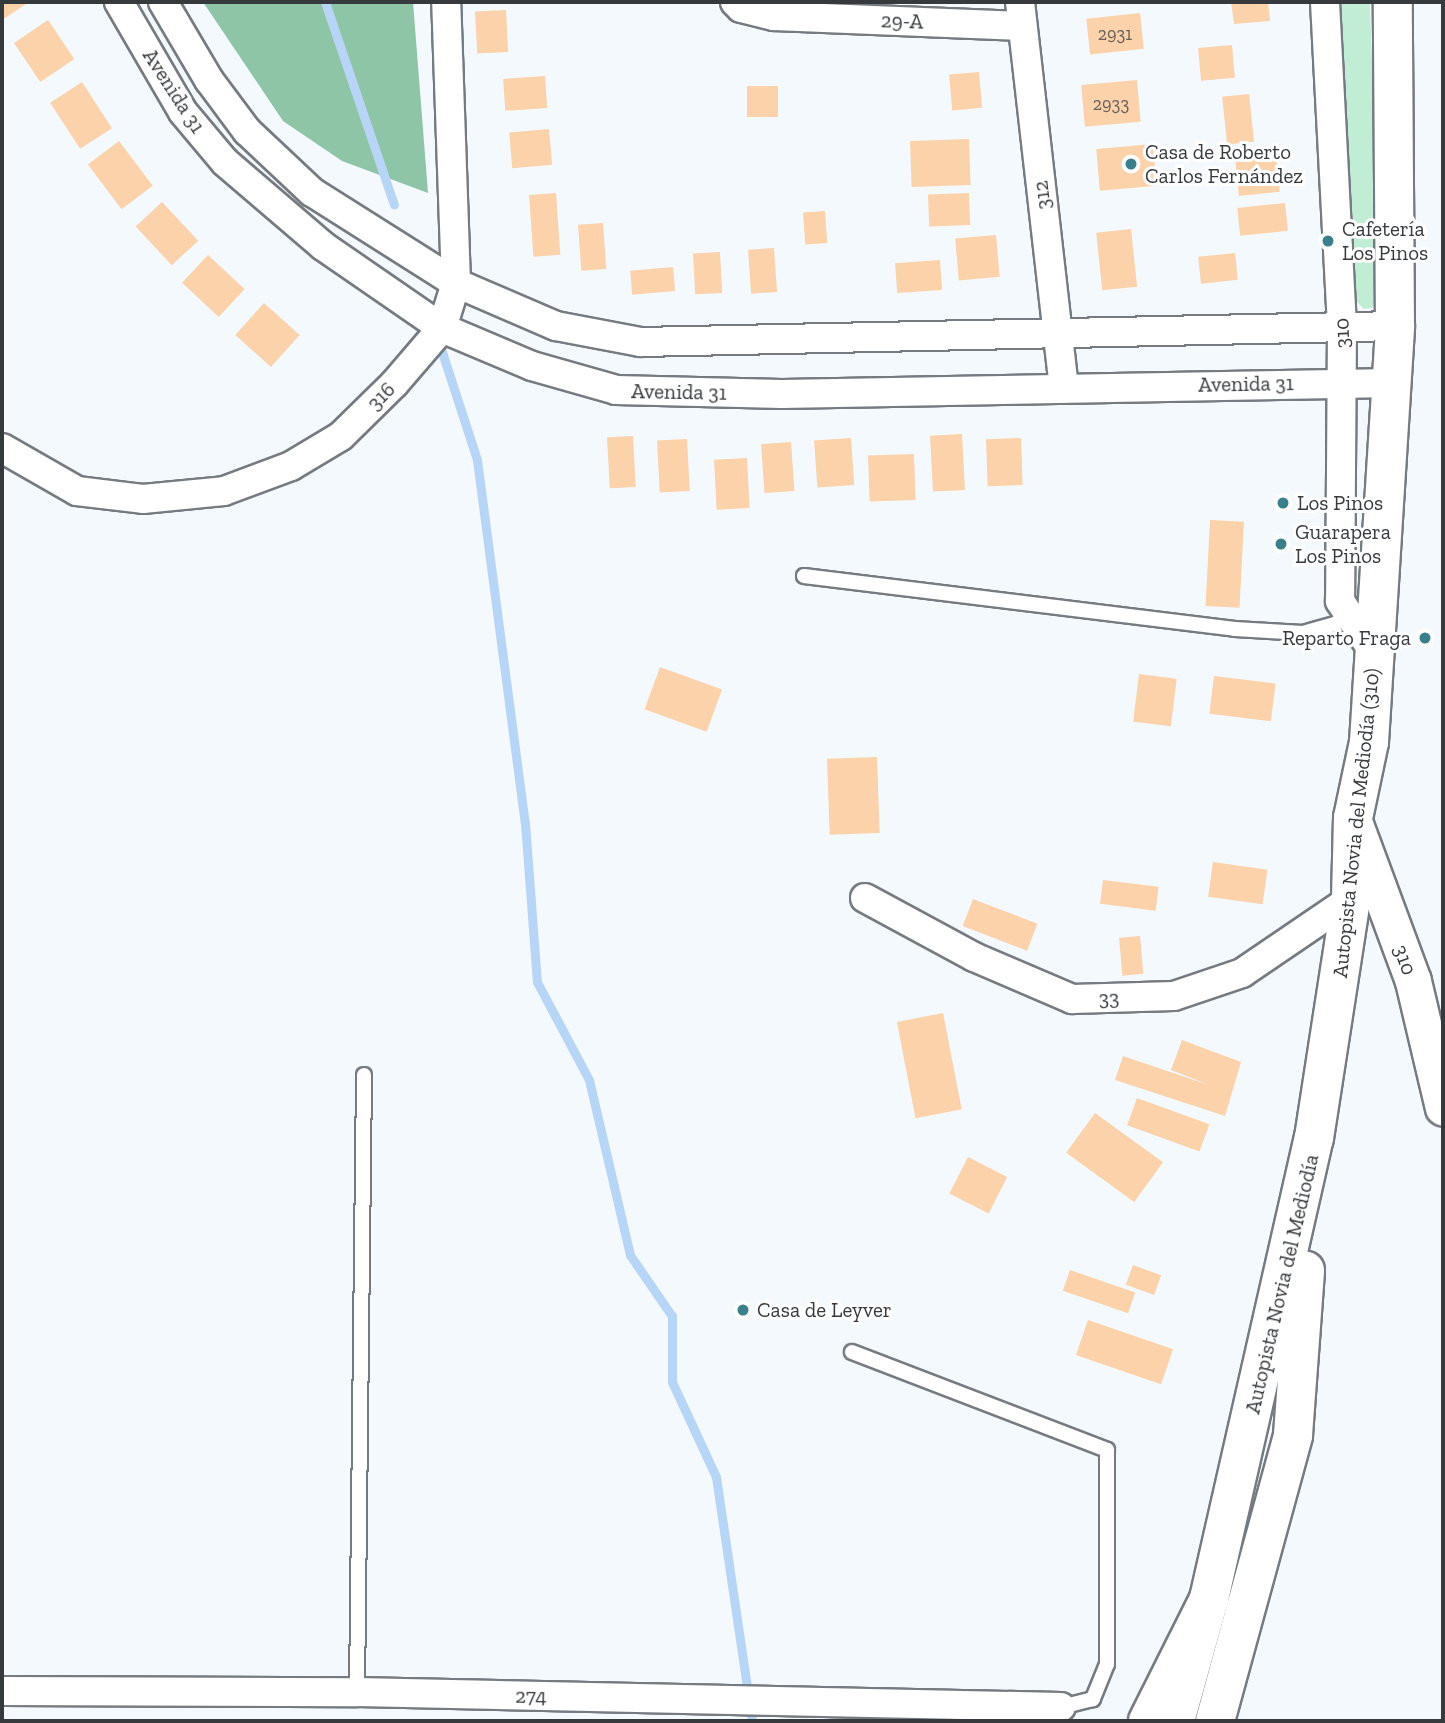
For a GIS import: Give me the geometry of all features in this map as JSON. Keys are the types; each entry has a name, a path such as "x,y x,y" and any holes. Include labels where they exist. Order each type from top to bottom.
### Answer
{"main road":[{"name":"Autopista Novia del Mediodía (310)","path":"1314,1138 1351,900 1353,818 1369,742 1395,326 1393,2"},
{"name":"Autopista Novia del Mediodía","path":"1175,1721 1209,1599 1314,1138"},
{"name":"Autopista Novia del Mediodía","path":"1215,1721 1293,1435 1314,1138"},
{"path":"1148,1721 1209,1599"}],"street":[{"name":"Avenida 31","path":"118,2 183,112 225,162 323,246 442,328 532,366 616,390 782,394 1393,383"},
{"name":"Avenida 31","path":"163,2 209,80 247,131 312,192 456,283 556,326 640,342 1059,336 1395,326"},
{"name":"316","path":"2,448 77,491 144,499 224,491 291,466 341,436 442,328 456,283 446,2"},
{"name":"310","path":"1325,2 1342,327 1340,601 1375,654"},
{"name":"29-A","path":"738,5 774,16 1021,14"},
{"name":"312","path":"1021,14 1064,389"},
{"name":"310","path":"1353,818 1413,981 1443,1108"},
{"name":"33","path":"865,898 974,957 1072,999 1174,996 1241,973 1351,900"},
{"name":"274","path":"2,1691 357,1692 1061,1707"}],"lane":[{"path":"804,576 1235,629 1303,633 1335,624 1350,614"},
{"path":"357,1692 364,1075"},
{"path":"852,1352 1107,1450 1107,1664 1093,1699 1061,1707"}],"green space":[{"path":"203,2 413,2 428,193 342,161 283,121"},
{"path":"1337,2 1370,2 1382,300 1380,306 1364,309 1357,302"}],"building":[{"path":"2,2 29,2 2,20"},
{"path":"1231,2 1268,2 1270,21 1234,24"},
{"path":"506,10 508,52 477,54 475,12"},
{"path":"1140,13 1144,49 1090,54 1086,19"},
{"path":"48,20 74,59 40,82 14,43"},
{"path":"1232,45 1235,78 1201,81 1198,48"},
{"path":"979,72 982,108 952,110 949,75"},
{"path":"545,76 547,108 505,111 503,79"},
{"path":"1137,80 1141,122 1085,127 1081,85"},
{"path":"82,82 112,128 80,149 50,103"},
{"path":"747,86 778,86 778,117 747,117"},
{"path":"1249,94 1254,142 1227,145 1222,97"},
{"path":"549,129 552,165 512,168 509,132"},
{"path":"969,139 971,185 912,187 910,141"},
{"path":"119,141 153,186 122,209 88,164"},
{"path":"1153,144 1157,186 1100,191 1096,149"},
{"path":"1276,156 1280,192 1239,196 1235,160"},
{"path":"556,193 560,255 533,257 529,195"},
{"path":"969,193 970,225 929,226 928,194"},
{"path":"162,202 198,241 172,265 136,227"},
{"path":"1285,203 1288,231 1240,236 1237,208"},
{"path":"825,211 827,243 805,244 803,213"},
{"path":"603,223 606,269 581,271 578,225"},
{"path":"1131,229 1137,287 1102,290 1096,233"},
{"path":"996,235 1000,277 959,280 955,239"},
{"path":"774,248 777,292 751,294 748,250"},
{"path":"720,252 722,293 695,294 693,253"},
{"path":"1235,253 1238,280 1201,284 1198,257"},
{"path":"208,255 245,289 219,317 182,283"},
{"path":"940,260 942,290 897,293 895,263"},
{"path":"673,267 675,291 632,295 630,271"},
{"path":"264,303 300,335 271,367 235,335"},
{"path":"962,434 965,490 933,492 930,436"},
{"path":"633,436 636,487 610,488 607,437"},
{"path":"851,438 854,485 817,487 814,441"},
{"path":"1021,438 1023,485 988,486 986,439"},
{"path":"687,439 690,491 660,492 657,441"},
{"path":"791,442 794,491 764,493 761,444"},
{"path":"914,454 916,500 870,502 868,456"},
{"path":"747,458 750,508 717,510 714,460"},
{"path":"1210,520 1244,522 1239,608 1205,606"},
{"path":"660,667 722,690 707,732 645,709"},
{"path":"1139,674 1177,679 1171,726 1133,722"},
{"path":"1214,676 1276,684 1271,721 1209,714"},
{"path":"877,757 880,833 830,835 827,759"},
{"path":"1213,862 1267,870 1263,904 1208,897"},
{"path":"1103,880 1159,887 1156,911 1100,904"},
{"path":"973,899 1037,924 1027,951 963,926"},
{"path":"1140,936 1143,974 1122,976 1119,938"},
{"path":"943,1013 962,1109 916,1118 897,1022"},
{"path":"1182,1040 1241,1062 1225,1116 1115,1080 1123,1056 1209,1085 1171,1070"},
{"path":"1137,1098 1209,1124 1199,1152 1127,1125"},
{"path":"1095,1113 1163,1162 1134,1202 1066,1153"},
{"path":"968,1157 1007,1177 989,1214 949,1194"},
{"path":"1133,1265 1161,1275 1154,1295 1126,1285"},
{"path":"1070,1270 1135,1292 1128,1313 1063,1291"},
{"path":"1088,1320 1173,1349 1161,1384 1076,1355"}],"waterway":[{"path":"325,2 394,205"},
{"path":"442,352 477,460 525,823 537,982 589,1080 630,1255 672,1316 672,1382 716,1477 752,1721"}],"place":[{"name":"Casa de Roberto Carlos Fernández","path":"1131,164"},
{"name":"Cafetería Los Pinos","path":"1328,241"},
{"name":"Los Pinos","path":"1283,503"},
{"name":"Guarapera Los Pinos","path":"1281,544"},
{"name":"Reparto Fraga","path":"1425,638"},
{"name":"Casa de Leyver","path":"743,1310"}]}
